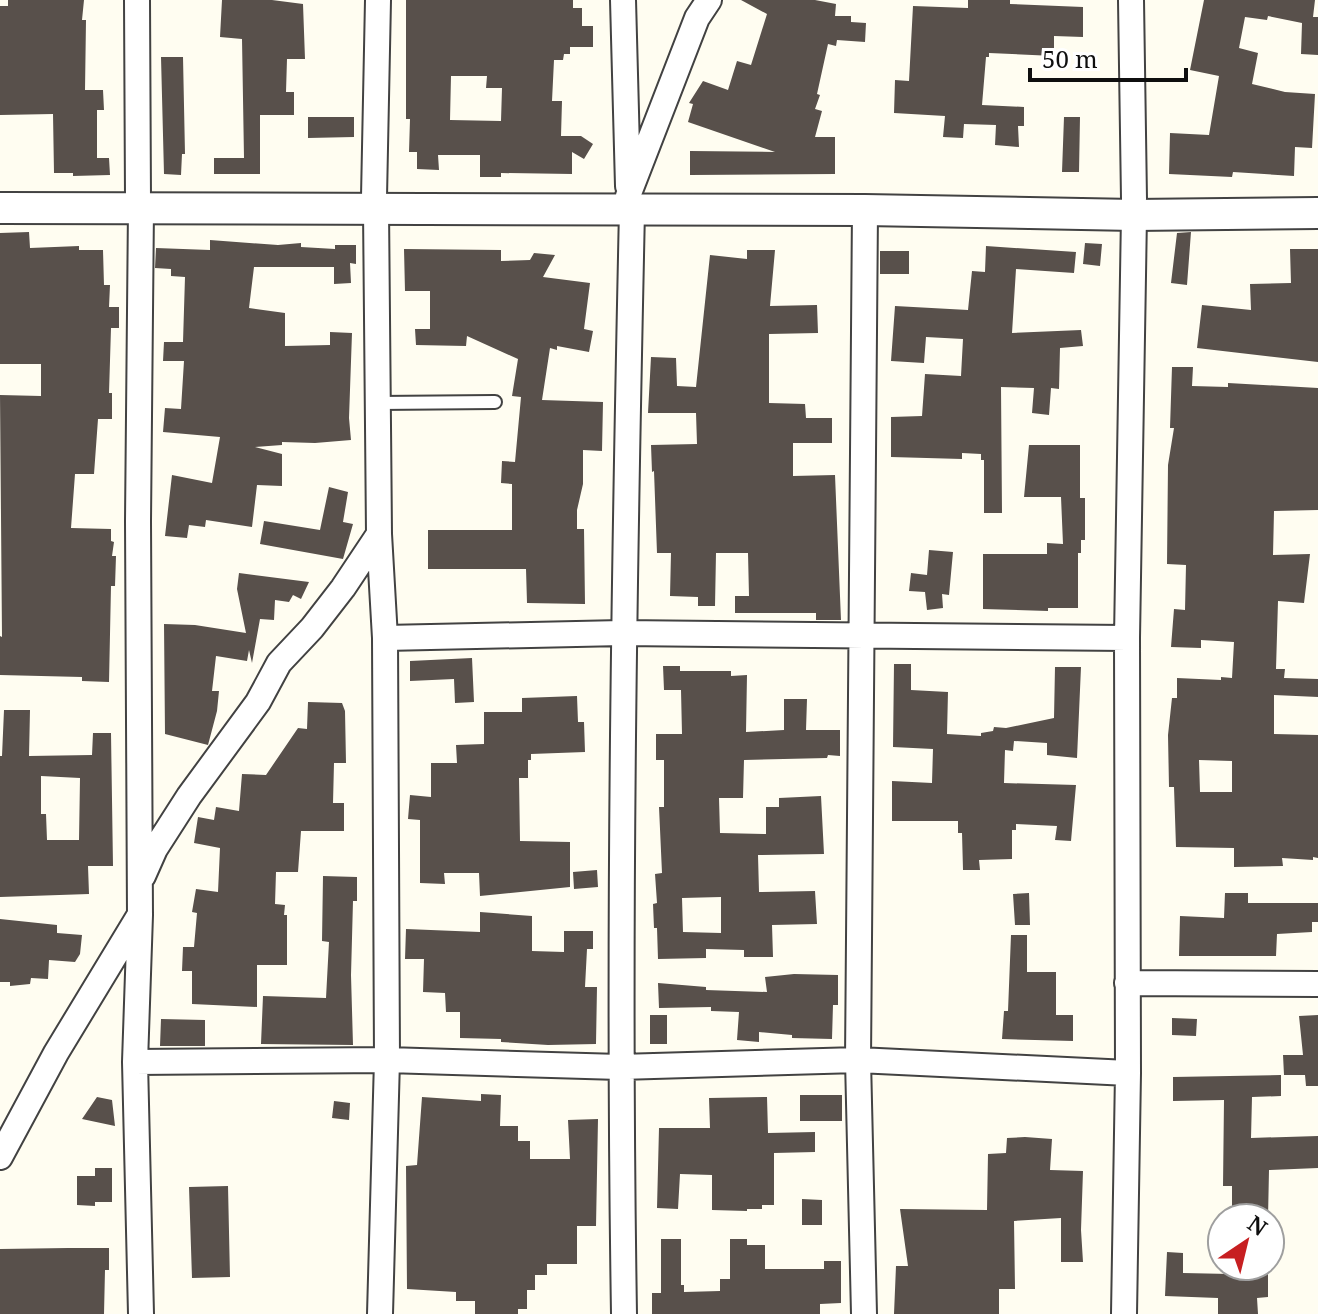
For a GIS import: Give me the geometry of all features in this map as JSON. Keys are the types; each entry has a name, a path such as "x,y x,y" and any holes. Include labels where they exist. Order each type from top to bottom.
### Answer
{"street":[{"path":"137,0 140,915 135,1062 141,1314"},
{"path":"378,0 375,203 379,534 385,638 387,1060 380,1314"},
{"path":"623,0 630,203 622,633 620,1067 624,1314"},
{"path":"630,203 697,18 709,0"},
{"path":"1124,1314 1128,1073 1127,638 1134,207 1131,0"},
{"path":"630,203 865,210 1134,207 1318,196"},
{"path":"0,200 1134,207 1318,213"},
{"path":"0,208 139,202"},
{"path":"864,1314 858,1060 865,210"},
{"path":"140,883 155,849 189,796 258,702 279,663 312,628 379,534"},
{"path":"385,638 622,633 1127,638"},
{"path":"0,1157 56,1053 140,915"},
{"path":"1127,983 1318,984"},
{"path":"135,1062 387,1060 620,1067 858,1060 1128,1073"}],"lane":[{"path":"378,403 495,402"}],"building":[{"path":"8,0 84,0 85,90 103,90 104,110 97,110 97,158 109,158 110,175 54,173 53,114 0,115 0,6 8,6"},
{"path":"222,0 272,0 303,4 305,59 287,59 286,92 294,92 294,115 260,115 260,174 214,174 214,158 244,158 242,39 220,37"},
{"path":"406,0 573,0 573,8 582,8 582,26 593,26 593,47 570,47 570,54 564,54 563,60 554,60 552,101 562,101 561,136 581,136 593,144 584,159 572,152 572,174 501,173 501,177 480,177 480,155 438,155 439,170 417,169 417,152 409,152 410,119 406,119","holes":["451,76 487,76 486,88 502,88 501,121 450,120"]},
{"path":"741,0 815,0 836,4 835,16 851,16 851,22 866,23 865,42 837,40 836,46 828,44 817,94 820,95 815,109 822,111 815,137 835,137 835,174 690,175 690,151 775,152 688,122 693,104 689,103 703,81 728,90 737,61 751,65 767,14"},
{"path":"968,0 1010,0 1010,4 1083,7 1083,37 1054,36 1054,56 989,53 986,57 982,105 1024,107 1024,126 1018,126 1019,147 995,145 996,125 964,124 963,138 943,137 945,116 894,113 895,80 909,81 913,6 968,8"},
{"path":"1204,0 1315,0 1313,17 1318,17 1318,55 1301,54 1302,23 1268,16 1267,20 1245,17 1239,48 1258,53 1252,84 1285,92 1315,94 1312,148 1295,147 1294,176 1233,172 1232,177 1169,174 1170,133 1209,135 1219,76 1190,70"},
{"path":"161,57 183,57 185,154 182,154 181,175 164,174"},
{"path":"308,117 354,117 354,137 308,138"},
{"path":"1064,117 1080,117 1079,172 1062,172"},
{"path":"29,232 30,248 79,246 79,250 103,250 104,285 110,285 109,307 119,307 119,328 111,328 109,393 112,393 112,419 98,419 94,474 75,474 71,528 111,529 111,541 114,542 112,556 116,556 115,586 111,586 109,682 82,681 82,677 0,675 0,395 41,396 41,364 0,364 0,233"},
{"path":"1191,232 1187,285 1171,283 1177,233"},
{"path":"210,240 278,245 301,243 301,247 335,249 335,245 356,245 356,264 350,263 351,283 334,284 334,267 254,267 249,308 285,313 285,346 330,345 330,332 352,333 351,440 282,442 282,445 255,447 282,454 282,486 257,485 252,527 206,520 205,527 189,525 187,538 165,536 172,475 212,483 220,437 163,432 165,408 181,409 184,361 163,361 164,342 183,342 185,277 171,276 171,269 155,268 156,248 210,250"},
{"path":"1085,243 1102,244 1100,266 1083,264"},
{"path":"986,246 1076,252 1074,273 1016,269 1012,333 1081,330 1083,346 1060,348 1059,389 1051,388 1049,415 1032,413 1034,388 1001,387 1002,513 984,513 984,460 981,460 981,454 962,453 962,459 891,457 891,417 922,416 925,374 961,376 963,339 926,337 924,363 891,361 895,306 968,310 972,271 985,272"},
{"path":"404,249 501,250 501,261 530,260 534,253 555,255 543,277 590,283 584,329 593,331 589,352 557,346 557,350 550,348 542,400 603,402 602,451 583,450 583,484 577,510 577,529 584,529 585,604 527,603 526,569 428,569 428,530 512,530 512,484 501,483 502,461 515,462 521,397 512,396 518,359 467,336 466,346 416,345 415,329 430,329 430,291 405,291"},
{"path":"1290,249 1318,249 1318,362 1197,348 1202,305 1251,310 1250,284 1291,283"},
{"path":"747,250 775,250 770,306 817,305 818,333 769,334 769,403 805,404 806,418 832,418 832,443 793,443 793,476 835,475 841,620 816,620 816,613 735,613 735,596 749,596 748,553 716,553 715,606 698,606 698,597 670,596 671,553 657,553 651,445 697,444 696,413 648,413 651,357 676,358 677,386 696,387 710,255 747,259"},
{"path":"880,251 909,251 909,274 880,274"},
{"path":"1172,367 1193,367 1192,386 1228,387 1228,383 1318,388 1318,510 1274,511 1273,555 1310,554 1304,603 1278,601 1276,669 1285,669 1284,678 1318,679 1318,697 1274,695 1274,734 1318,735 1318,858 1313,857 1313,860 1282,858 1283,866 1234,867 1234,848 1176,847 1174,787 1169,787 1168,735 1172,698 1177,698 1177,678 1232,678 1234,642 1201,640 1201,648 1171,647 1174,609 1185,610 1186,565 1167,564 1168,465 1174,428 1170,428","holes":["1199,760 1232,761 1232,792 1200,792"]},
{"path":"1029,445 1080,445 1080,498 1085,498 1085,540 1081,540 1081,553 1078,553 1078,608 1048,608 1048,611 983,609 983,554 1047,554 1047,543 1063,544 1061,497 1024,497"},
{"path":"329,487 348,492 343,522 353,524 343,559 260,544 264,521 320,530"},
{"path":"929,550 953,552 949,595 942,594 943,608 927,610 925,592 909,591 911,573 927,575"},
{"path":"239,573 309,582 301,599 293,595 289,602 275,600 274,620 260,619 252,663 249,650 247,661 216,656 212,691 219,691 208,745 165,734 164,624 246,633 237,589"},
{"path":"472,658 474,702 455,703 454,679 410,681 410,661"},
{"path":"894,664 911,664 911,690 948,692 947,734 981,736 981,733 993,731 994,727 1006,728 1054,718 1055,667 1081,667 1077,758 1047,755 1047,743 1014,741 1013,751 1005,750 1004,783 1076,785 1071,841 1055,840 1057,826 1016,824 1016,830 1012,830 1012,859 979,860 980,870 963,870 962,833 958,833 958,821 892,821 892,781 932,783 933,749 893,747"},
{"path":"663,666 680,666 680,671 731,671 731,676 747,675 746,732 784,730 784,699 807,699 806,730 840,730 840,756 744,760 743,798 719,798 720,833 766,834 766,807 779,807 779,798 821,796 824,854 758,855 759,892 815,891 817,924 772,925 773,957 744,957 744,950 706,949 706,958 658,959 653,904 657,903 655,874 662,873 659,807 664,807 664,760 656,760 656,734 682,734 681,690 664,690","holes":["721,897 721,933 683,932 682,898"]},
{"path":"577,696 578,722 584,722 585,752 531,754 528,778 519,778 520,841 570,842 570,887 480,896 479,873 444,873 445,884 420,883 420,820 408,819 410,795 431,797 431,763 457,763 456,745 484,744 484,712 522,712 522,698"},
{"path":"308,702 342,703 345,711 346,763 334,763 333,803 344,803 344,831 301,831 298,872 276,872 275,904 285,905 284,915 287,915 287,965 257,965 257,1007 192,1004 192,971 182,971 183,947 194,947 197,913 192,912 196,889 218,892 220,848 194,843 198,817 214,820 216,807 239,811 242,774 266,775 298,728 307,729"},
{"path":"4,710 30,710 29,756 92,755 93,733 111,733 113,866 88,866 89,894 0,897","holes":["41,776 80,778 79,840 47,840 46,814 41,814"]},
{"path":"597,870 598,887 574,889 573,872"},
{"path":"323,876 357,877 357,901 353,901 351,975 353,1045 261,1044 263,996 326,998 329,942 322,941"},
{"path":"1029,893 1030,925 1015,925 1013,894"},
{"path":"1225,893 1248,893 1248,903 1318,903 1318,922 1312,922 1312,932 1277,934 1276,956 1179,956 1180,916 1224,918"},
{"path":"480,912 532,916 532,951 564,952 564,931 593,931 593,949 587,949 585,987 597,987 596,1044 548,1045 460,1038 460,1012 446,1012 445,993 423,992 424,959 405,959 406,929 480,932"},
{"path":"0,919 57,925 57,933 82,935 80,954 75,962 49,960 48,979 31,978 30,984 10,986 10,982 0,982"},
{"path":"1011,935 1027,935 1027,972 1056,972 1056,1015 1073,1015 1073,1041 1002,1039 1004,1011 1008,1011"},
{"path":"838,975 838,1005 833,1005 832,1039 792,1038 792,1035 759,1032 759,1042 737,1040 739,1012 711,1011 711,1007 659,1008 658,983 706,987 706,990 767,992 765,977"},
{"path":"650,1015 667,1015 667,1044 650,1044"},
{"path":"1318,1015 1318,1086 1306,1086 1305,1075 1284,1075 1283,1055 1303,1055 1299,1016"},
{"path":"1172,1018 1197,1019 1196,1036 1172,1035"},
{"path":"161,1019 205,1020 205,1046 160,1046"},
{"path":"1281,1075 1281,1096 1252,1097 1251,1138 1318,1136 1318,1168 1269,1170 1268,1202 1232,1202 1232,1186 1223,1186 1224,1100 1173,1101 1173,1077"},
{"path":"481,1094 501,1095 500,1126 518,1126 518,1141 530,1141 530,1159 570,1159 568,1120 598,1119 596,1226 577,1226 577,1264 547,1264 547,1275 535,1275 535,1290 527,1290 527,1309 518,1309 518,1314 475,1314 475,1301 456,1301 456,1292 407,1289 406,1166 417,1165 422,1097 481,1101"},
{"path":"800,1095 842,1095 842,1121 800,1121"},
{"path":"97,1097 112,1100 115,1126 82,1119"},
{"path":"767,1097 768,1133 815,1132 815,1152 774,1153 774,1205 762,1205 762,1209 747,1211 712,1210 712,1175 680,1174 678,1209 657,1208 659,1128 710,1128 709,1098"},
{"path":"334,1101 350,1103 349,1120 332,1118"},
{"path":"1007,1138 1052,1139 1050,1170 1083,1171 1083,1262 1061,1262 1061,1218 1014,1221 1015,1289 999,1289 999,1314 894,1314 896,1266 908,1266 900,1209 987,1210 988,1154 1006,1153"},
{"path":"95,1168 112,1168 112,1202 95,1202 95,1206 77,1205 77,1176 95,1176"},
{"path":"228,1186 230,1277 192,1278 189,1187"},
{"path":"802,1199 822,1200 822,1225 802,1225"},
{"path":"661,1239 681,1239 681,1285 684,1285 684,1292 720,1291 720,1279 730,1279 730,1239 747,1239 747,1245 765,1245 765,1269 824,1269 824,1261 841,1261 841,1303 820,1304 820,1314 652,1314 652,1293 661,1293"},
{"path":"109,1248 104,1314 0,1314 0,1249"},
{"path":"1167,1252 1183,1253 1183,1273 1206,1273 1206,1282 1268,1282 1268,1297 1257,1298 1258,1314 1218,1314 1218,1298 1165,1296"}]}
